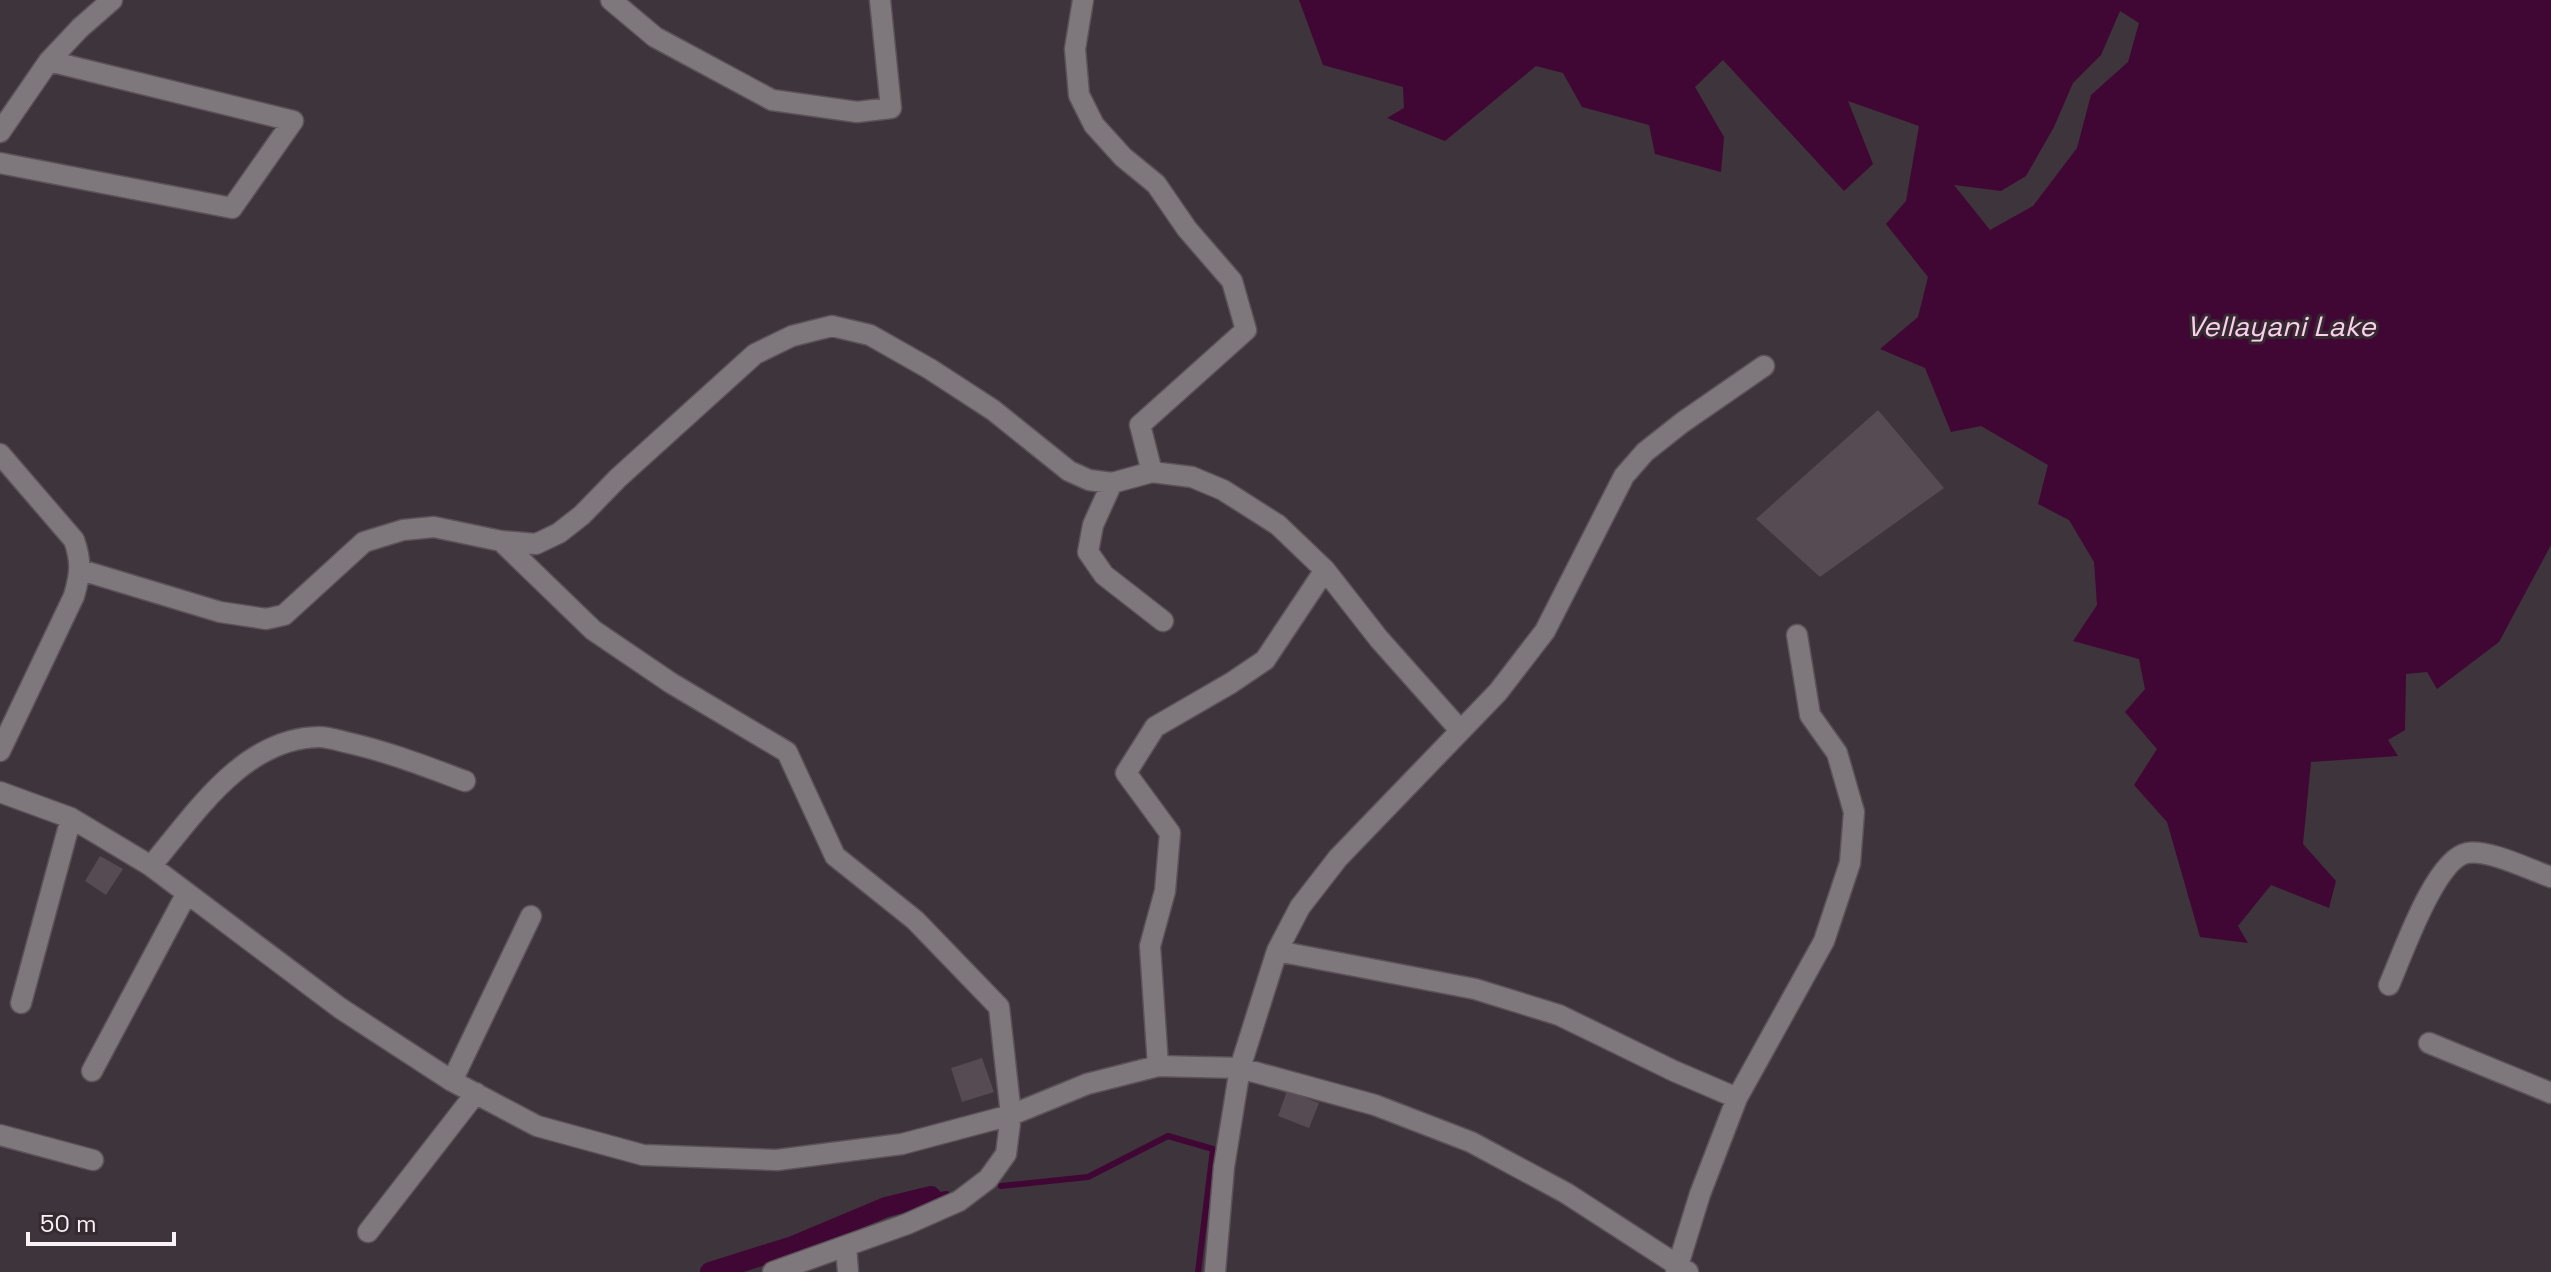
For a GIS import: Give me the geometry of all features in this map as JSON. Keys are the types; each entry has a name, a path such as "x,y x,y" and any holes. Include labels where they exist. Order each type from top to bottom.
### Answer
{"street":[{"path":"0,132 49,61 112,0"},
{"path":"611,0 655,37 772,100 857,112 891,108 880,0"},
{"path":"1083,0 1075,49 1079,95 1094,125 1123,157 1156,184 1187,229 1232,281 1246,330 1140,425 1152,472"},
{"path":"0,163 232,208 293,121 49,61"},
{"path":"81,570 220,612 266,619 284,615 364,542 403,530 434,527 501,541 536,544 559,533 582,515 755,354 792,336 832,326 870,335 993,410 1069,471 1089,480 1112,483 1152,472 1192,477 1223,490 1278,525 1325,570 1379,639 1460,730"},
{"path":"1215,1272 1224,1167 1240,1068 1277,951 1300,907 1338,858 1498,692 1545,631 1624,476 1645,452 1683,422 1764,366"},
{"path":"0,454 74,540 81,557 74,596 0,751"},
{"path":"1112,483 1093,525 1088,552 1104,575 1163,621"},
{"path":"501,541 593,630 671,683 787,752 835,856 915,920 999,1007 1011,1115 1006,1154 988,1179 959,1201 907,1224 773,1272"},
{"path":"1158,1066 1150,946 1165,891 1170,833 1126,773 1155,727 1265,660 1325,570"},
{"path":"0,792 71,818 151,866 340,1008 452,1081 537,1126 643,1155 777,1160 902,1144 1011,1115 1087,1084 1158,1066 1240,1068 1375,1105 1471,1142 1566,1193 1681,1270 1700,1194 1737,1098 1824,941 1850,863 1854,812 1837,753 1810,715 1797,635"},
{"path":"151,866 211,794 251,759 290,740 322,737 378,750 465,781"},
{"path":"21,1003 71,818"},
{"path":"2389,985 2432,887 2449,863 2466,853 2488,854 2551,877"},
{"path":"92,1071 187,893"},
{"path":"452,1081 531,916"},
{"path":"1277,951 1475,989 1559,1015 1737,1098"},
{"path":"2429,1043 2551,1093"},
{"path":"368,1232 476,1093"},
{"path":"0,1135 93,1160"},
{"path":"846,1246 848,1272"}],"water":[{"name":"Vellayani Lake","path":"1299,0 2551,0 2551,545 2499,642 2437,689 2427,672 2406,674 2405,730 2388,740 2398,756 2311,762 2303,844 2336,881 2329,908 2271,885 2238,926 2248,943 2200,937 2167,822 2134,785 2157,749 2125,712 2145,689 2139,659 2073,641 2097,605 2094,562 2069,520 2038,504 2048,465 1981,426 1951,432 1925,368 1880,349 1918,317 1928,277 1886,224 1906,201 1919,126 1848,101 1873,164 1844,191 1723,60 1695,87 1724,137 1721,172 1655,154 1649,125 1582,107 1563,73 1536,66 1445,141 1387,118 1404,108 1403,87 1323,65","holes":["2120,11 2139,23 2128,62 2091,95 2077,148 2033,206 1990,230 1954,185 2001,191 2026,176 2054,127 2073,83 2101,55"]}],"building":[{"path":"1878,410 1944,488 1820,577 1756,519"},
{"path":"100,856 123,869 106,895 85,881"},
{"path":"982,1058 994,1092 962,1102 951,1068"},
{"path":"1287,1091 1319,1103 1309,1128 1278,1116"}],"waterway":[{"path":"1001,1186 1088,1177 1168,1136 1213,1149 1198,1272"},
{"path":"931,1196 947,1194"},
{"path":"710,1272 793,1246 886,1207 931,1196"}]}
